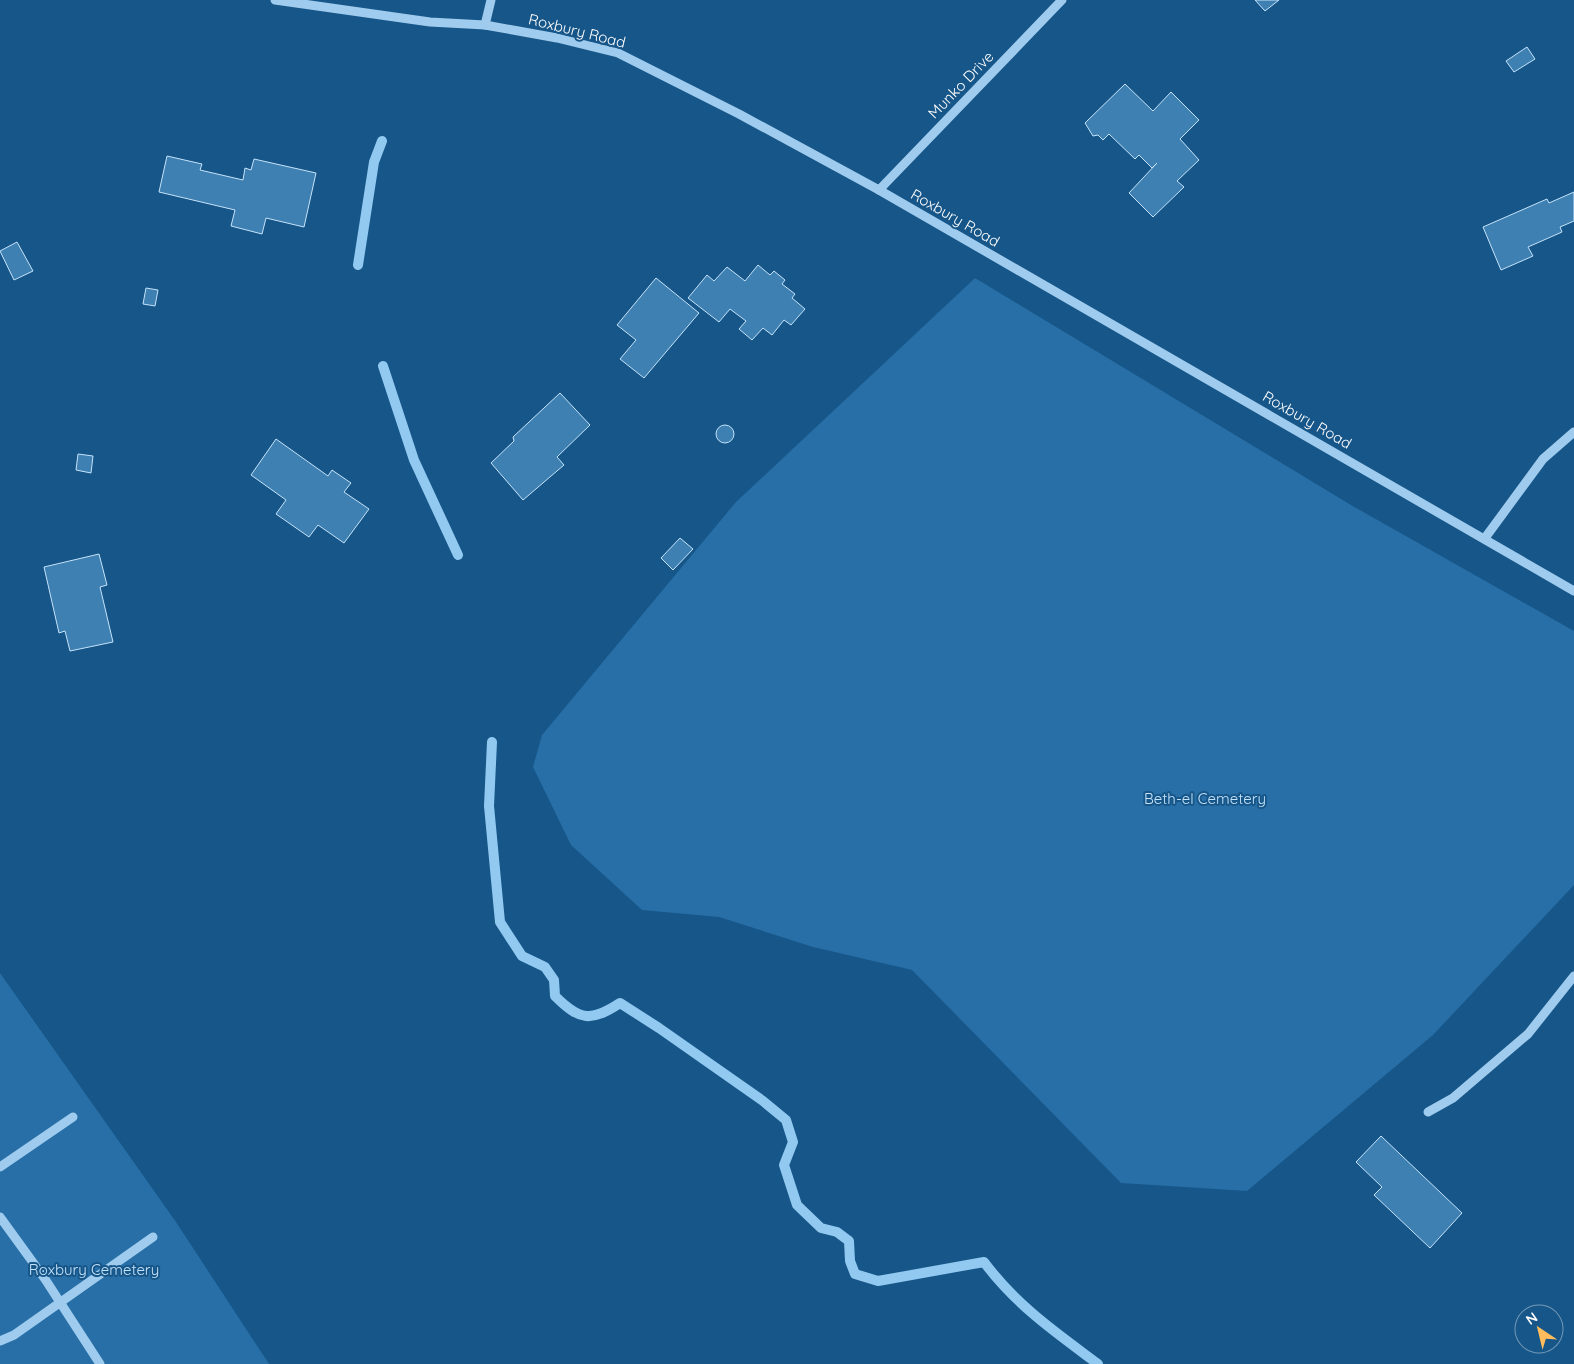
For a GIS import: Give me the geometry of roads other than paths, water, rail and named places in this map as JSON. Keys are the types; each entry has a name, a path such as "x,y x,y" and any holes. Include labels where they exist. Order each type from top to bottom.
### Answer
{"street":[{"name":"Roxbury Road","path":"275,0 430,22 484,25 557,38 618,53 740,114 879,190 1574,591"},
{"path":"484,25 490,0"},
{"name":"Munko Drive","path":"879,190 1062,0"},
{"path":"1485,538 1543,459 1574,432"},
{"path":"1428,1112 1453,1098 1528,1034 1574,976"},
{"path":"0,1167 74,1117"},
{"path":"0,1216 100,1364"},
{"path":"0,1340 14,1335 153,1237"}],"waterway":[{"path":"358,265 374,162 382,141"},
{"path":"383,366 414,460 458,555"},
{"path":"492,742 489,806 500,922 522,956 545,967 554,980 555,996 572,1010 586,1016 601,1013 620,1003 763,1101 786,1120 793,1142 784,1165 797,1205 821,1228 837,1232 849,1241 850,1261 855,1274 878,1281 984,1262 1023,1305 1098,1364"}],"park label":[{"name":"Beth-el Cemetery","path":"1205,799"},
{"name":"Roxbury Cemetery","path":"94,1270"}]}
